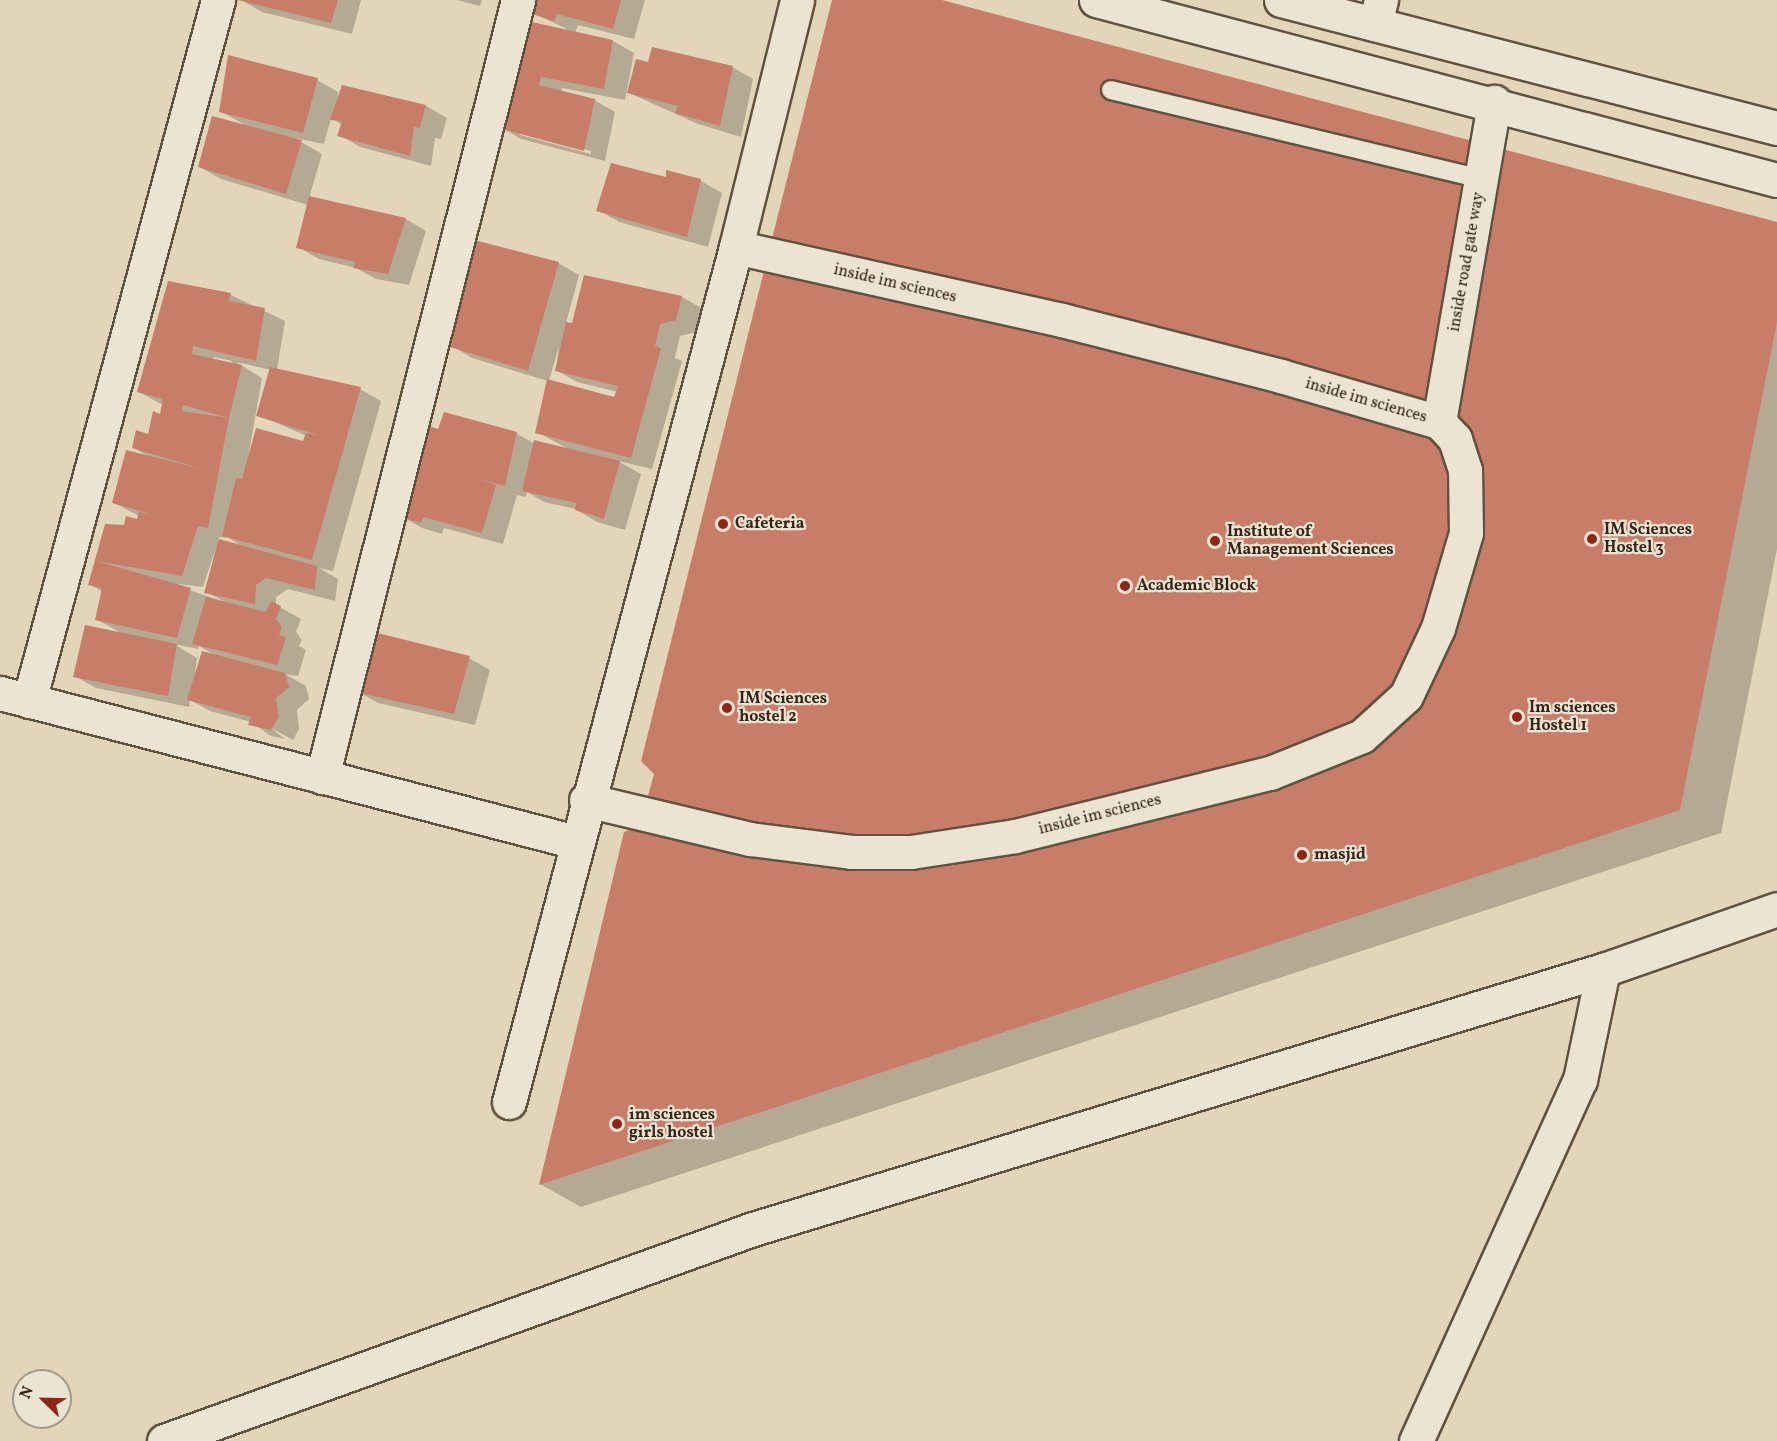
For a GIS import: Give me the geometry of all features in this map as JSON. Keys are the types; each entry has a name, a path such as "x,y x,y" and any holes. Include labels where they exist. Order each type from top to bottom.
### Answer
{"street":[{"path":"218,0 15,697 576,842"},
{"path":"322,777 518,0"},
{"path":"509,1102 586,800 736,248 797,0"},
{"path":"1096,0 1494,102 1777,180"},
{"path":"1281,0 1378,12 1504,58 1777,128"},
{"name":"inside road gate way","path":"1439,422 1494,102 1504,58"},
{"name":"inside im sciences","path":"586,800 750,839 851,852 911,852 1014,836 1270,773 1362,736 1406,696 1438,628 1466,533 1465,470 1455,440 1439,422 1062,320 736,248"},
{"path":"164,1441 753,1229 1603,970 1777,909"},
{"path":"1416,1441 1580,1080 1603,970"}],"lane":[{"path":"1111,90 1482,179"}],"building":[{"path":"238,0 338,0 331,23"},
{"path":"529,0 621,0 613,29 557,14 554,21 526,12"},
{"name":"Institute of Management Sciences","path":"832,0 942,0 1777,222 1777,322 1680,810 539,1185 624,832 640,825 654,774 641,761"},
{"path":"523,20 613,40 604,89 541,77 539,85 595,99 584,151 498,128"},
{"path":"652,47 733,66 720,126 675,113 678,106 627,93 636,59 648,62"},
{"path":"228,55 318,78 303,133 219,112"},
{"path":"342,85 426,105 420,128 414,127 410,156 337,136 342,121 330,120"},
{"path":"212,116 302,140 286,194 198,167"},
{"path":"611,163 666,177 666,170 701,179 687,237 596,211"},
{"path":"309,196 406,218 388,274 353,268 355,262 296,248"},
{"path":"474,240 559,262 528,371 450,347 456,321 445,320"},
{"path":"584,275 682,296 676,320 660,324 655,346 661,348 631,458 535,433 547,379 614,397 618,386 555,371 566,322 572,323"},
{"path":"168,281 231,293 229,301 265,308 256,361 193,346 192,354 242,365 229,418 208,528 198,526 182,576 96,561 191,588 177,638 95,620 102,588 88,585 105,524 124,525 126,516 137,519 139,512 151,514 112,503 126,450 202,469 132,448 136,430 148,434 153,411 160,414 163,399 137,392","holes":["183,405 229,418 182,411"]},
{"path":"270,367 361,387 312,560 222,536 236,478 242,479 256,428 303,441 306,433 318,435 256,416"},
{"path":"444,412 517,432 505,486 478,479 496,485 482,533 423,517 421,523 399,517 419,423 438,429"},
{"path":"534,440 620,461 604,519 575,510 576,503 522,491"},
{"path":"219,539 317,566 315,590 266,578 256,585 255,604 204,593"},
{"path":"206,597 266,612 271,601 281,606 276,619 282,627 279,635 286,637 277,665 192,644"},
{"path":"85,625 177,644 168,696 73,677"},
{"path":"370,631 470,656 454,714 355,692"},
{"path":"202,651 285,673 289,687 276,698 279,717 271,730 248,725 251,717 187,700"}],"place":[{"name":"Cafeteria","path":"723,524"},
{"name":"IM Sciences Hostel 3","path":"1592,539"},
{"name":"Institute of Management Sciences","path":"1215,541"},
{"name":"Academic Block","path":"1125,586"},
{"name":"IM Sciences hostel 2","path":"727,708"},
{"name":"Im sciences Hostel 1","path":"1517,717"},
{"name":"masjid","path":"1302,855"},
{"name":"im sciences girls hostel","path":"617,1124"}]}
